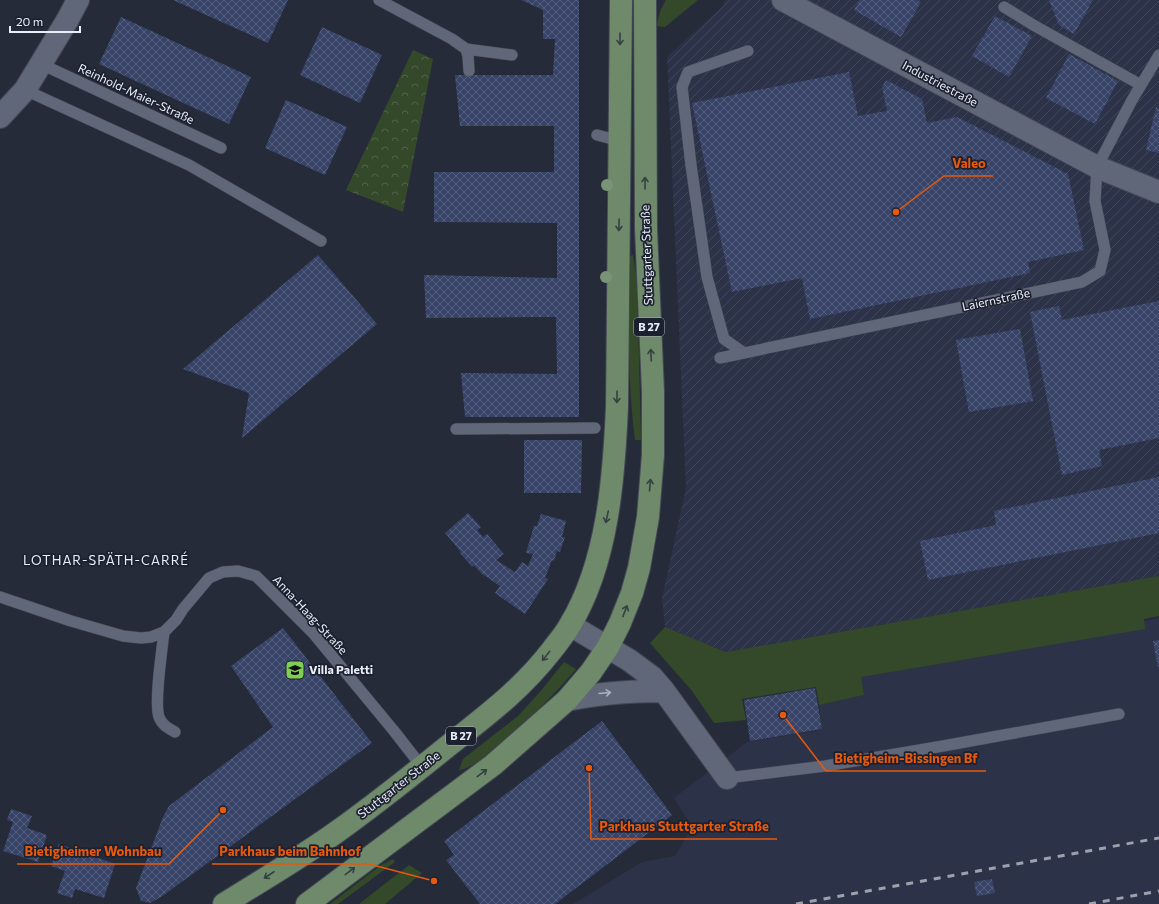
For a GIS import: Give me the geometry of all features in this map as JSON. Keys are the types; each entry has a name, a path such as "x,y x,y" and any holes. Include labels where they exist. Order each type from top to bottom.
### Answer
{"main road":[{"name":"Stuttgarter Straße","path":"224,904 337,832 500,705 537,669 570,625 584,595 598,558 608,512 615,451 617,406 620,141 620,0"},
{"name":"Stuttgarter Straße","path":"307,904 493,765 567,700 591,672 608,647 632,594 639,568 648,517 653,455 653,392 646,229 648,6"}],"street":[{"path":"0,117 25,90 78,0"},
{"name":"Industriestraße","path":"783,0 1097,167"},
{"path":"1097,167 1159,192"},
{"path":"570,625 639,667 652,678 664,691 727,778"},
{"name":"Stuttgarter Straße","path":"567,700 593,694 628,691 664,691"}],"lane":[{"path":"379,0 452,39 466,49 512,55"},
{"path":"1004,7 1141,85"},
{"path":"466,49 470,71"},
{"path":"744,353 724,339 706,277 682,87 688,72 748,51"},
{"path":"1097,167 1141,85 1159,55"},
{"name":"Reinhold-Maier-Straße","path":"41,64 221,148"},
{"path":"25,90 189,165 321,241"},
{"path":"597,135 620,141"},
{"name":"Laiernstraße","path":"720,358 1082,282 1100,271 1105,250 1095,201 1097,167"},
{"path":"456,429 595,428"},
{"name":"Anna-Haag-Straße","path":"164,632 176,620 183,609 209,578 223,572 238,571 256,576 313,633 422,767"},
{"path":"0,597 70,621 123,636 141,638 151,637 164,632 158,694 159,716 164,725 175,732"},
{"path":"727,778 825,766 1119,714"}],"shaded area":[{"path":"726,0 1159,0 1159,576 726,652 665,627 662,598 686,488 667,57 722,7"},
{"path":"1159,618 1159,904 573,904 642,862 675,856 692,827 674,798 747,742 822,730 819,705 864,695 860,677"}],"green space":[{"path":"666,0 698,0 665,27 656,26 661,9"},
{"path":"413,50 433,59 403,212 346,190"},
{"path":"633,255 637,279 641,440 635,440 632,418 630,372 629,260 630,256"},
{"path":"1159,576 1159,616 1144,619 1145,629 861,677 864,695 819,705 816,687 742,699 746,720 714,723 692,691 650,643 665,627 726,652"},
{"path":"564,662 576,669 554,694 520,727 485,757 470,766 459,770 463,759 518,716"},
{"path":"393,859 395,862 338,904 330,904 381,865"},
{"path":"409,865 422,873 385,904 359,904"}],"building":[{"path":"173,0 288,0 268,43"},
{"path":"521,0 579,0 579,417 465,417 461,373 557,374 556,317 426,318 424,275 557,278 557,223 434,222 434,172 554,172 554,126 460,126 455,75 553,75 555,39 543,39 543,10"},
{"path":"860,0 917,0 921,2 901,37 854,10"},
{"path":"1049,0 1093,0 1074,34 1059,25"},
{"path":"995,16 1032,36 1009,77 972,56"},
{"path":"121,17 251,77 229,124 99,64"},
{"path":"322,27 382,55 360,103 300,75"},
{"path":"1069,54 1118,81 1095,124 1046,98"},
{"path":"849,72 858,116 887,111 882,87 886,80 922,99 927,123 957,117 1068,174 1084,250 1028,262 1030,273 810,319 802,278 732,292 692,103"},
{"path":"286,100 347,127 325,175 265,148"},
{"path":"1156,107 1159,108 1159,153 1146,150"},
{"path":"318,255 377,324 242,438 249,393 183,369"},
{"path":"1159,301 1159,438 1099,450 1102,466 1062,475 1030,312 1059,306 1062,320"},
{"path":"1020,329 1033,401 969,412 956,340"},
{"path":"524,440 582,440 581,493 524,493"},
{"path":"1159,477 1159,533 928,580 920,541 996,525 994,511"},
{"path":"468,513 481,527 477,530 483,537 487,534 504,554 496,560 515,572 522,562 528,566 533,554 526,553 534,526 537,526 541,514 566,521 562,537 565,537 560,552 557,551 554,561 552,560 545,578 548,579 525,614 495,593 500,586 481,573 474,565 472,567 445,533"},
{"path":"283,628 372,743 161,897 150,903 141,901 136,888 163,817 169,806 273,727 231,666"},
{"path":"1159,640 1159,668 1158,668 1153,641"},
{"path":"815,688 822,729 750,741 744,700"},
{"path":"602,721 672,815 555,904 480,904 446,860 454,855 444,841"},
{"path":"11,809 32,816 27,828 47,835 38,862 3,851 13,822 7,820"},
{"path":"59,844 115,864 104,898 75,889 72,898 57,893 65,871 51,866"},
{"path":"992,879 995,893 977,896 974,882"}],"railway":[{"path":"796,904 1159,838"},
{"path":"1089,904 1159,891"}],"place":[{"name":"Valeo","path":"896,212"},
{"name":"Villa Paletti","path":"295,670"},
{"name":"Bietigheim-Bissingen Bf","path":"783,715"},
{"name":"Parkhaus Stuttgarter Straße","path":"589,768"},
{"name":"Bietigheimer Wohnbau","path":"223,810"},
{"name":"Parkhaus beim Bahnhof","path":"434,881"}],"district":[{"name":"LOTHAR-SPÄTH-CARRÉ","path":"106,560"}]}
